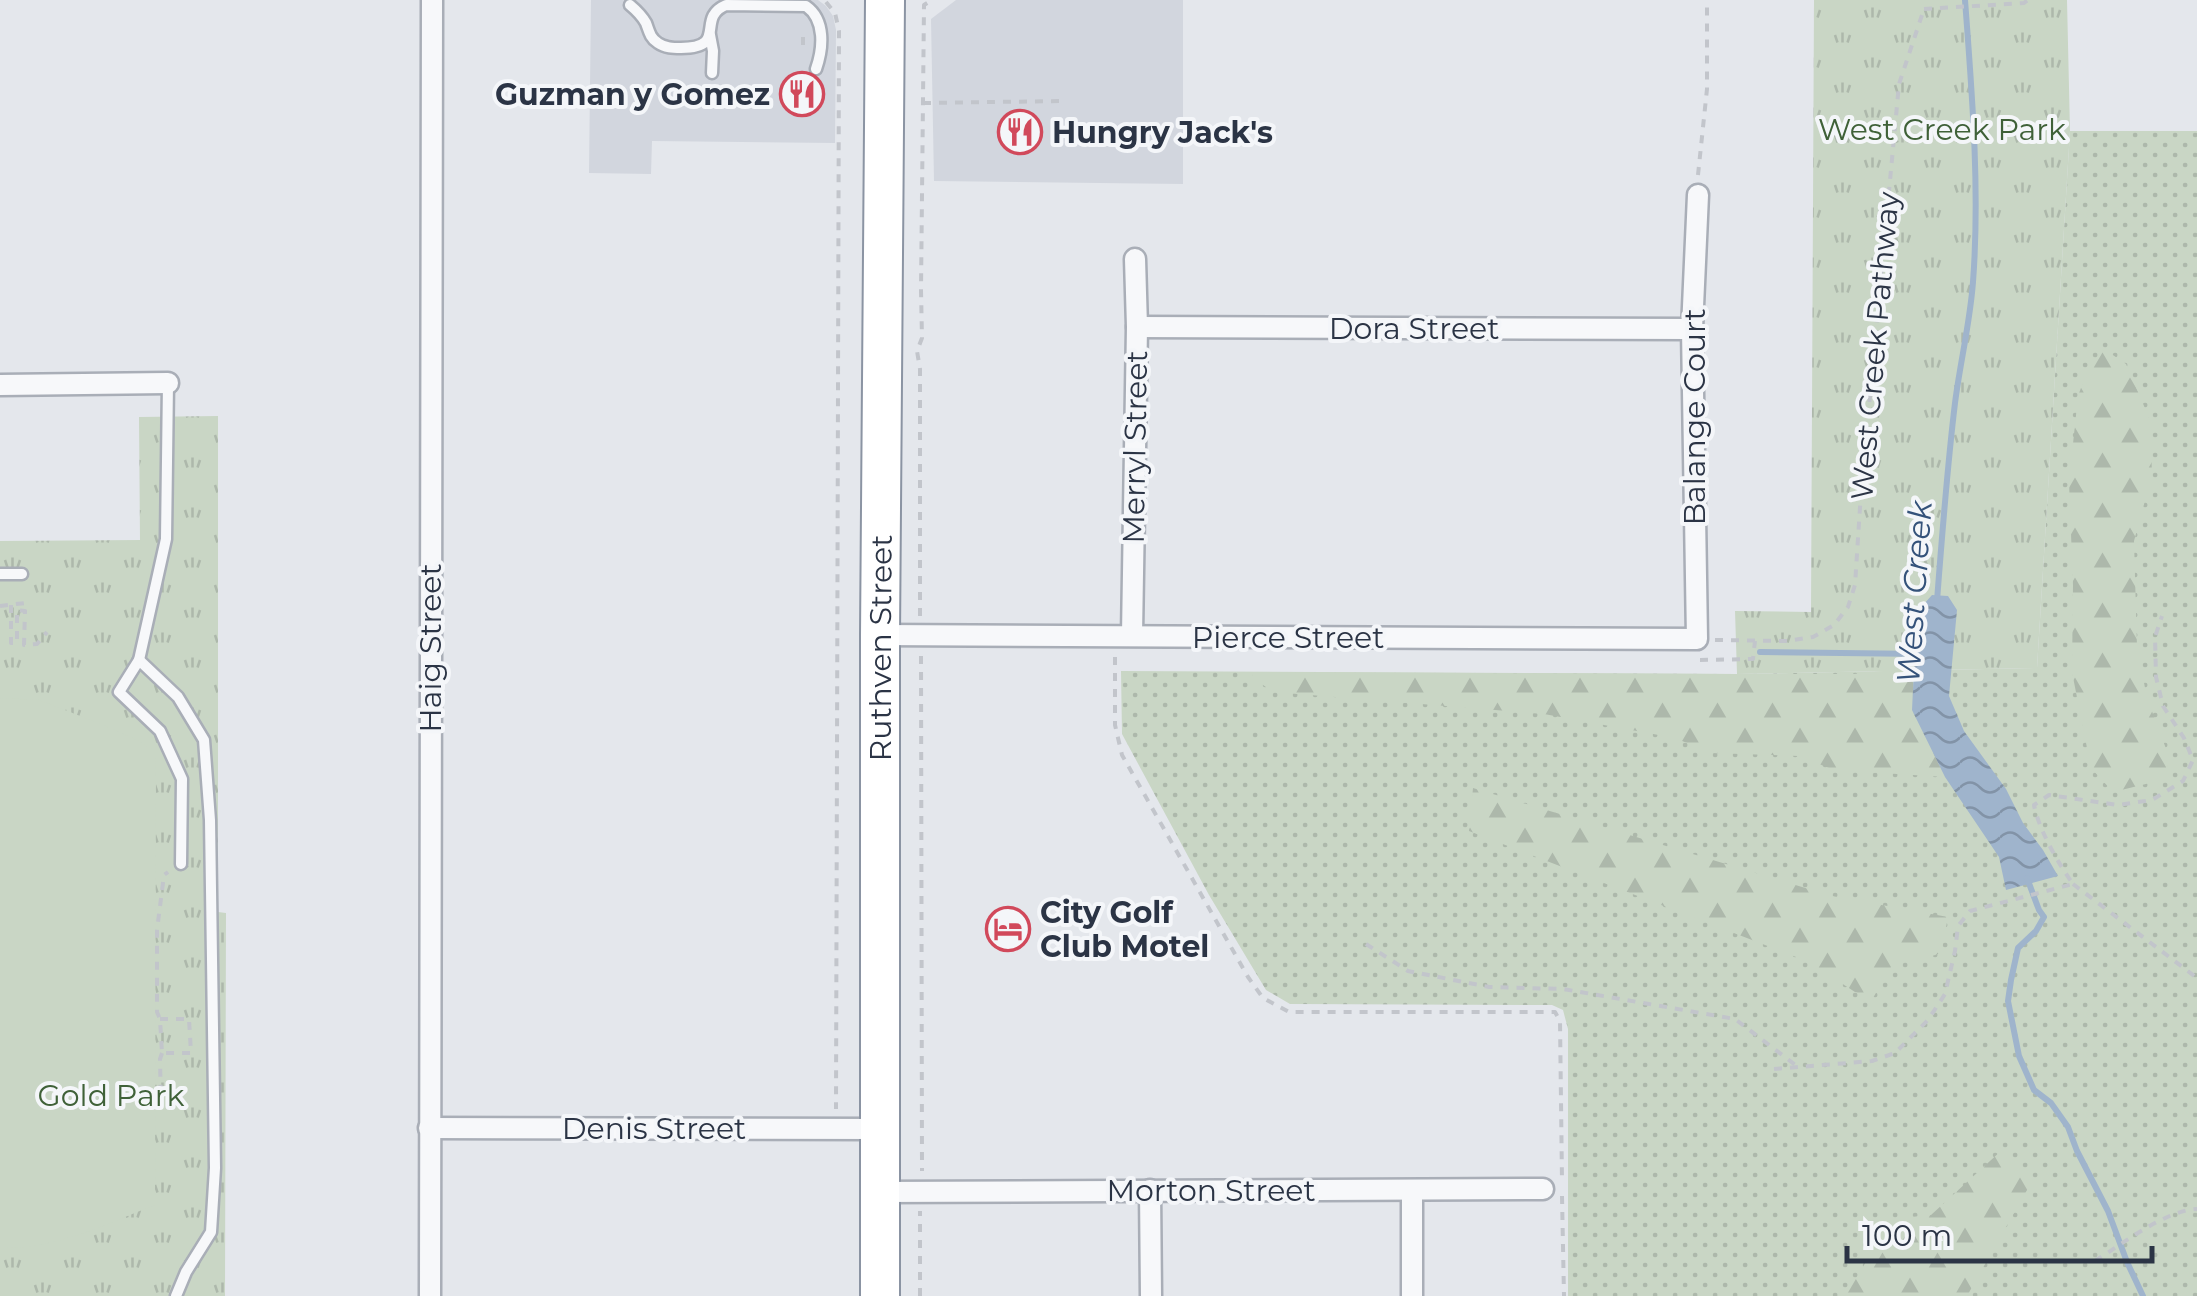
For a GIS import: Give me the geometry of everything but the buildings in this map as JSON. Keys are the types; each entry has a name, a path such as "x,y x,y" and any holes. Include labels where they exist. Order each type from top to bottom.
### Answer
{"highway":[{"name":"Ruthven Street","path":"880,1296 885,0"}],"street":[{"name":"Haig Street","path":"430,1296 432,0"},
{"name":"Balange Court","path":"1697,639 1692,329 1698,194"},
{"name":"Merryl Street","path":"1132,636 1135,259"},
{"name":"Dora Street","path":"1136,327 1692,329"},
{"path":"0,385 168,383"},
{"name":"Pierce Street","path":"880,635 1697,639"},
{"name":"Denis Street","path":"430,1128 879,1129"},
{"name":"Morton Street","path":"880,1192 1543,1189"},
{"path":"1150,1190 1151,1296"},
{"path":"1412,1191 1412,1296"}],"lane":[{"path":"630,5 645,21 655,42 663,46 696,48 710,36"},
{"path":"712,72 713,16 726,6 806,6 813,11 819,27 822,46 816,69"},
{"path":"168,383 166,539 139,660 119,692 160,731 182,779 180,864"},
{"path":"0,574 22,574"},
{"path":"139,660 178,697 204,740 210,820 215,1168 211,1232 176,1296"}],"path":[{"path":"921,634 917,351 922,338 924,6 932,0"},
{"path":"1698,194 1697,163 1707,89 1707,0"},
{"path":"1920,0 1924,9 2024,4 2028,0"},
{"path":"835,5 832,8 839,32 836,1129"},
{"name":"West Creek Pathway","path":"1697,639 1787,641 1814,637 1834,625 1848,607 1855,585 1898,84 1924,9"},
{"path":"923,103 1066,102"},
{"path":"0,606 26,603 24,645 37,644 47,632"},
{"path":"11,605 11,643 16,644 17,610 25,611"},
{"path":"2162,616 2155,637 2156,676 2164,706 2193,760 2183,781 2152,800 2118,805 2049,795 2034,805 2037,820 2073,884 2197,978"},
{"path":"1753,659 1755,641"},
{"path":"1116,656 1116,725 1122,755 1263,998 1289,1012 1555,1012 1560,1022 1564,1296"},
{"path":"921,658 922,1176"},
{"path":"163,1111 157,930 164,875 180,864"},
{"path":"1774,1069 1872,1061 1895,1053 1928,1020 1945,994 1958,926 1970,910 2073,884"},
{"path":"1366,944 1408,972 1489,987 1563,990 1735,1019 1798,1067"},
{"path":"160,1019 189,1019 191,1052 162,1053"},
{"path":"2095,1260 2163,1220 2197,1209"},
{"path":"920,1222 920,1296"}],"shaded area":[{"path":"591,0 818,0 833,16 836,30 835,143 652,141 651,174 589,173"},
{"path":"956,0 1183,0 1183,184 934,181 931,19"}],"green space":[{"name":"West Creek Park","path":"1814,0 2067,0 2070,131 2037,668 1737,674 1735,611 1811,612"},
{"path":"2070,131 2197,131 2197,1296 1568,1296 1568,1029 1563,1010 1552,1005 1290,1004 1266,990 1209,895 1122,734 1121,671 1737,674 2037,668"},
{"path":"2104,349 2126,364 2150,420 2152,475 2134,541 2137,647 2147,698 2171,762 2154,782 2113,792 2091,768 2072,672 2069,482 2078,396 2088,369"},
{"name":"Gold Park","path":"218,416 218,912 226,913 225,1296 0,1296 0,541 140,540 139,417"},
{"path":"1914,668 1912,710 1945,777 1834,770 1799,756 1711,753 1675,738 1544,714 1273,692 1253,678 1252,672 1854,674"},
{"path":"0,698 39,700 101,724 156,752 155,1205 60,1240 20,1248 0,1248"},
{"path":"1473,788 1832,896 1948,917 1941,953 1894,962 1873,998 1855,992 1809,962 1469,831"},
{"path":"2002,1150 2031,1183 1967,1296 1846,1296 1891,1219 1931,1215"}],"water":[{"path":"1932,595 1948,596 1957,610 1949,696 1964,731 2006,789 2058,876 2006,890 1999,857 1945,777 1912,710 1923,605"}],"waterway":[{"name":"West Creek","path":"1937,601 1952,428 1972,297 1975,247 1974,141 1965,0"},
{"path":"1760,652 1924,654"},
{"name":"West Creek","path":"2027,878 2044,917 2018,948 2011,980 2008,1001 2019,1056 2034,1090 2051,1103 2068,1127 2143,1296"}],"place":[{"name":"Guzman y Gomez","path":"802,94"},
{"name":"Hungry Jack's","path":"1020,132"},
{"name":"City Golf Club Motel","path":"1008,929"}]}
